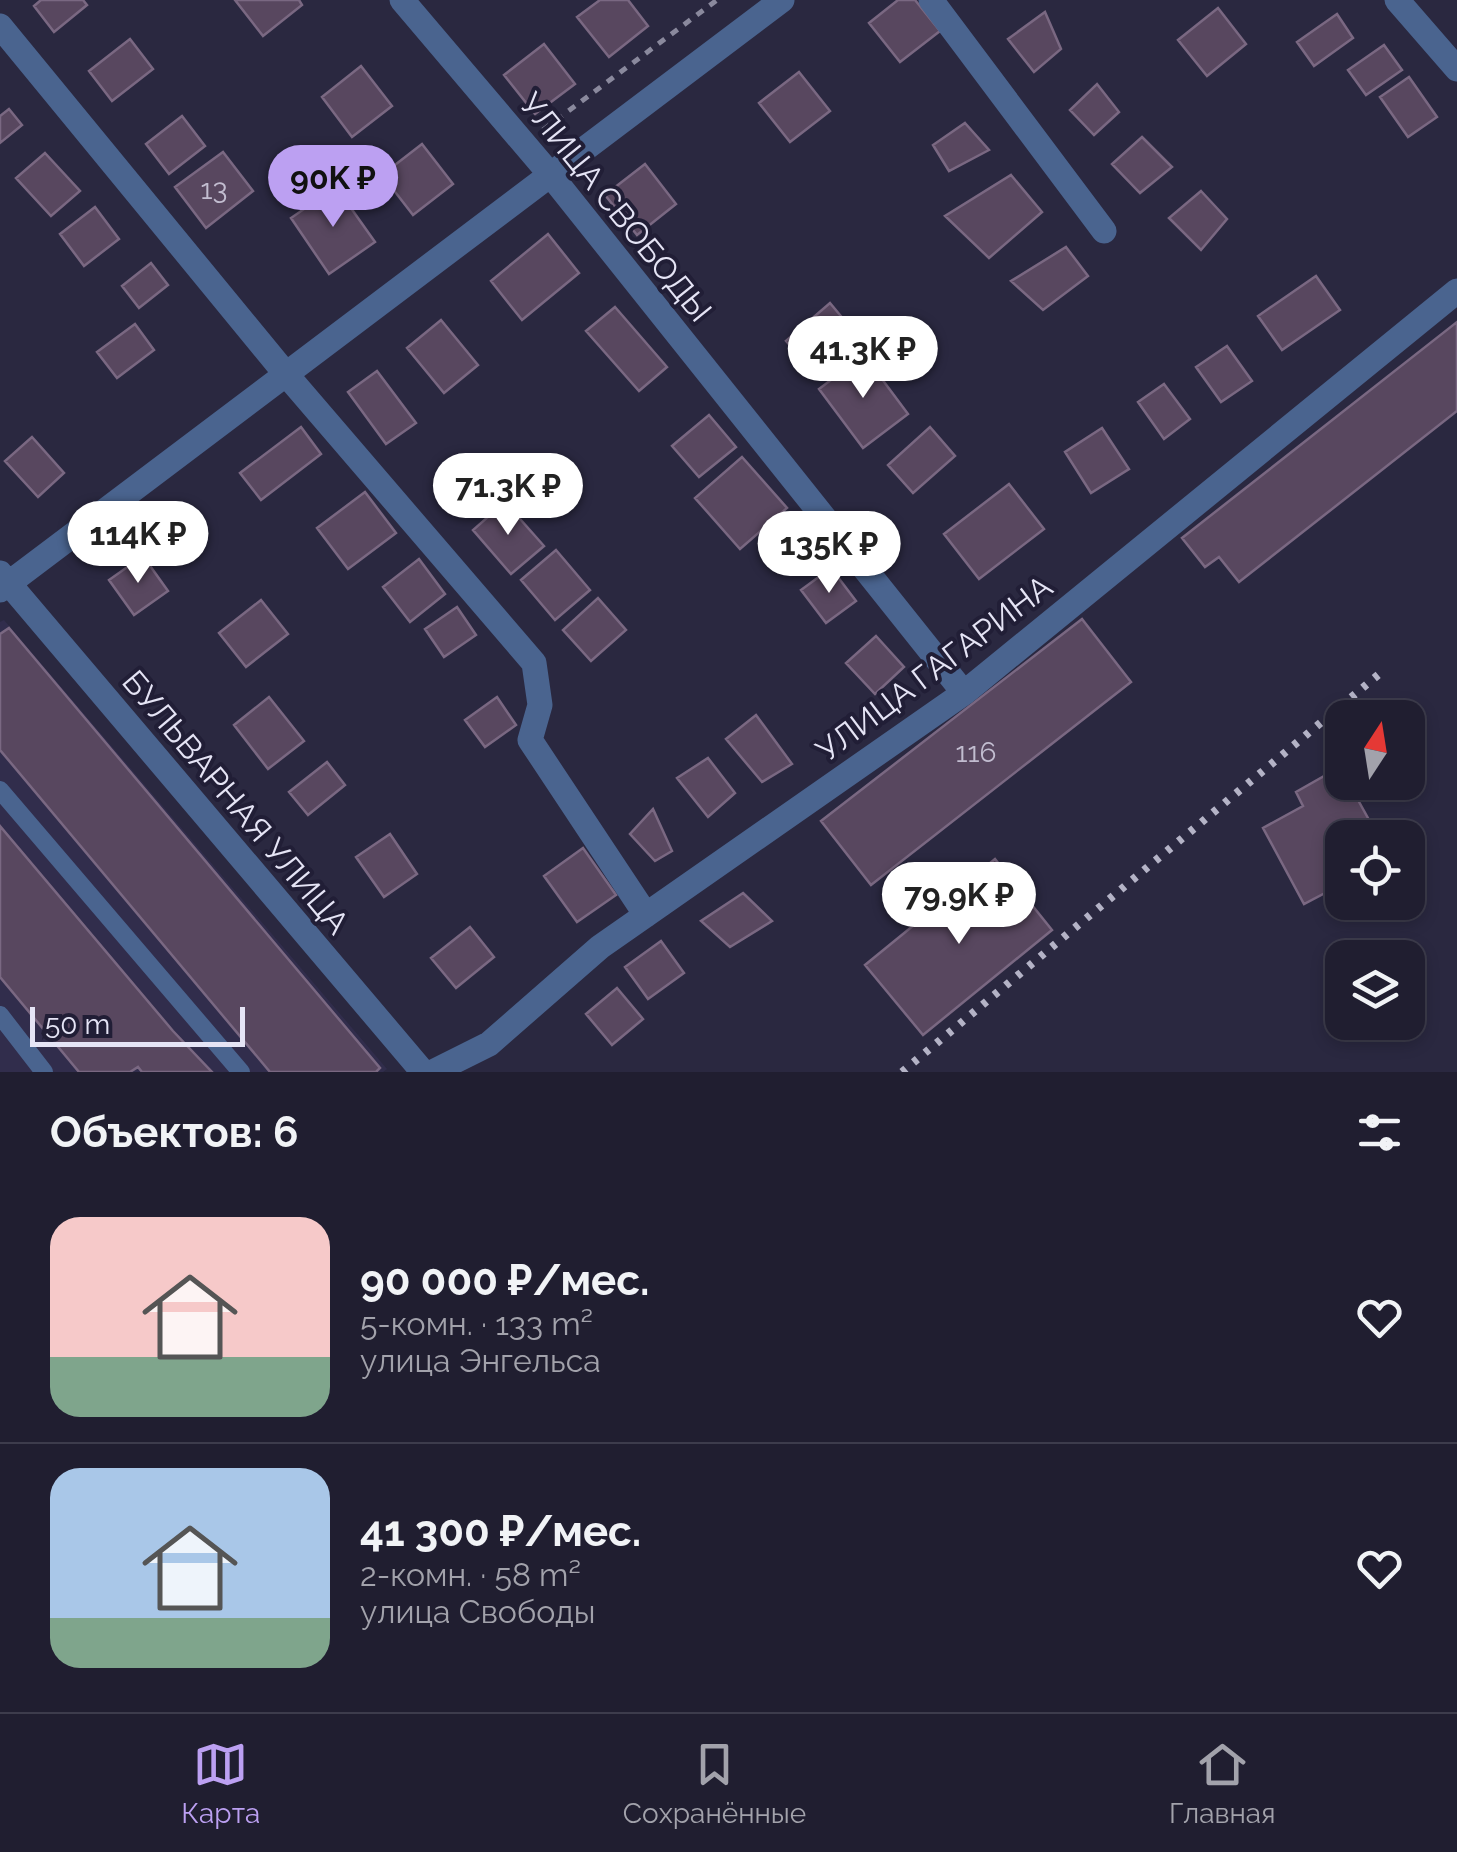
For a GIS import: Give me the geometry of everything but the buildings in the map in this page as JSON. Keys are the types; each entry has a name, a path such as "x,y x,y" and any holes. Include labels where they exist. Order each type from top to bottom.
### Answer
{"street":[{"name":"УЛИЦА СВОБОДЫ","path":"402,0 549,173 964,693"},
{"path":"3,583 782,0"},
{"path":"932,0 1104,231"},
{"path":"1397,0 1457,69"},
{"path":"0,26 285,373 534,663 540,705 530,740 646,915"},
{"name":"УЛИЦА ГАГАРИНА","path":"433,1072 489,1044 600,947 964,693 1457,291"},
{"name":"БУЛЬВАРНАЯ УЛИЦА","path":"3,583 423,1072"}],"lane":[{"path":"0,790 241,1072"},
{"path":"0,1014 44,1072"}],"path":[{"path":"532,138 717,0"}],"shaded area":[{"path":"4,620 387,1069 0,1072 0,622"}],"railway":[{"path":"902,1072 1384,670"}]}
